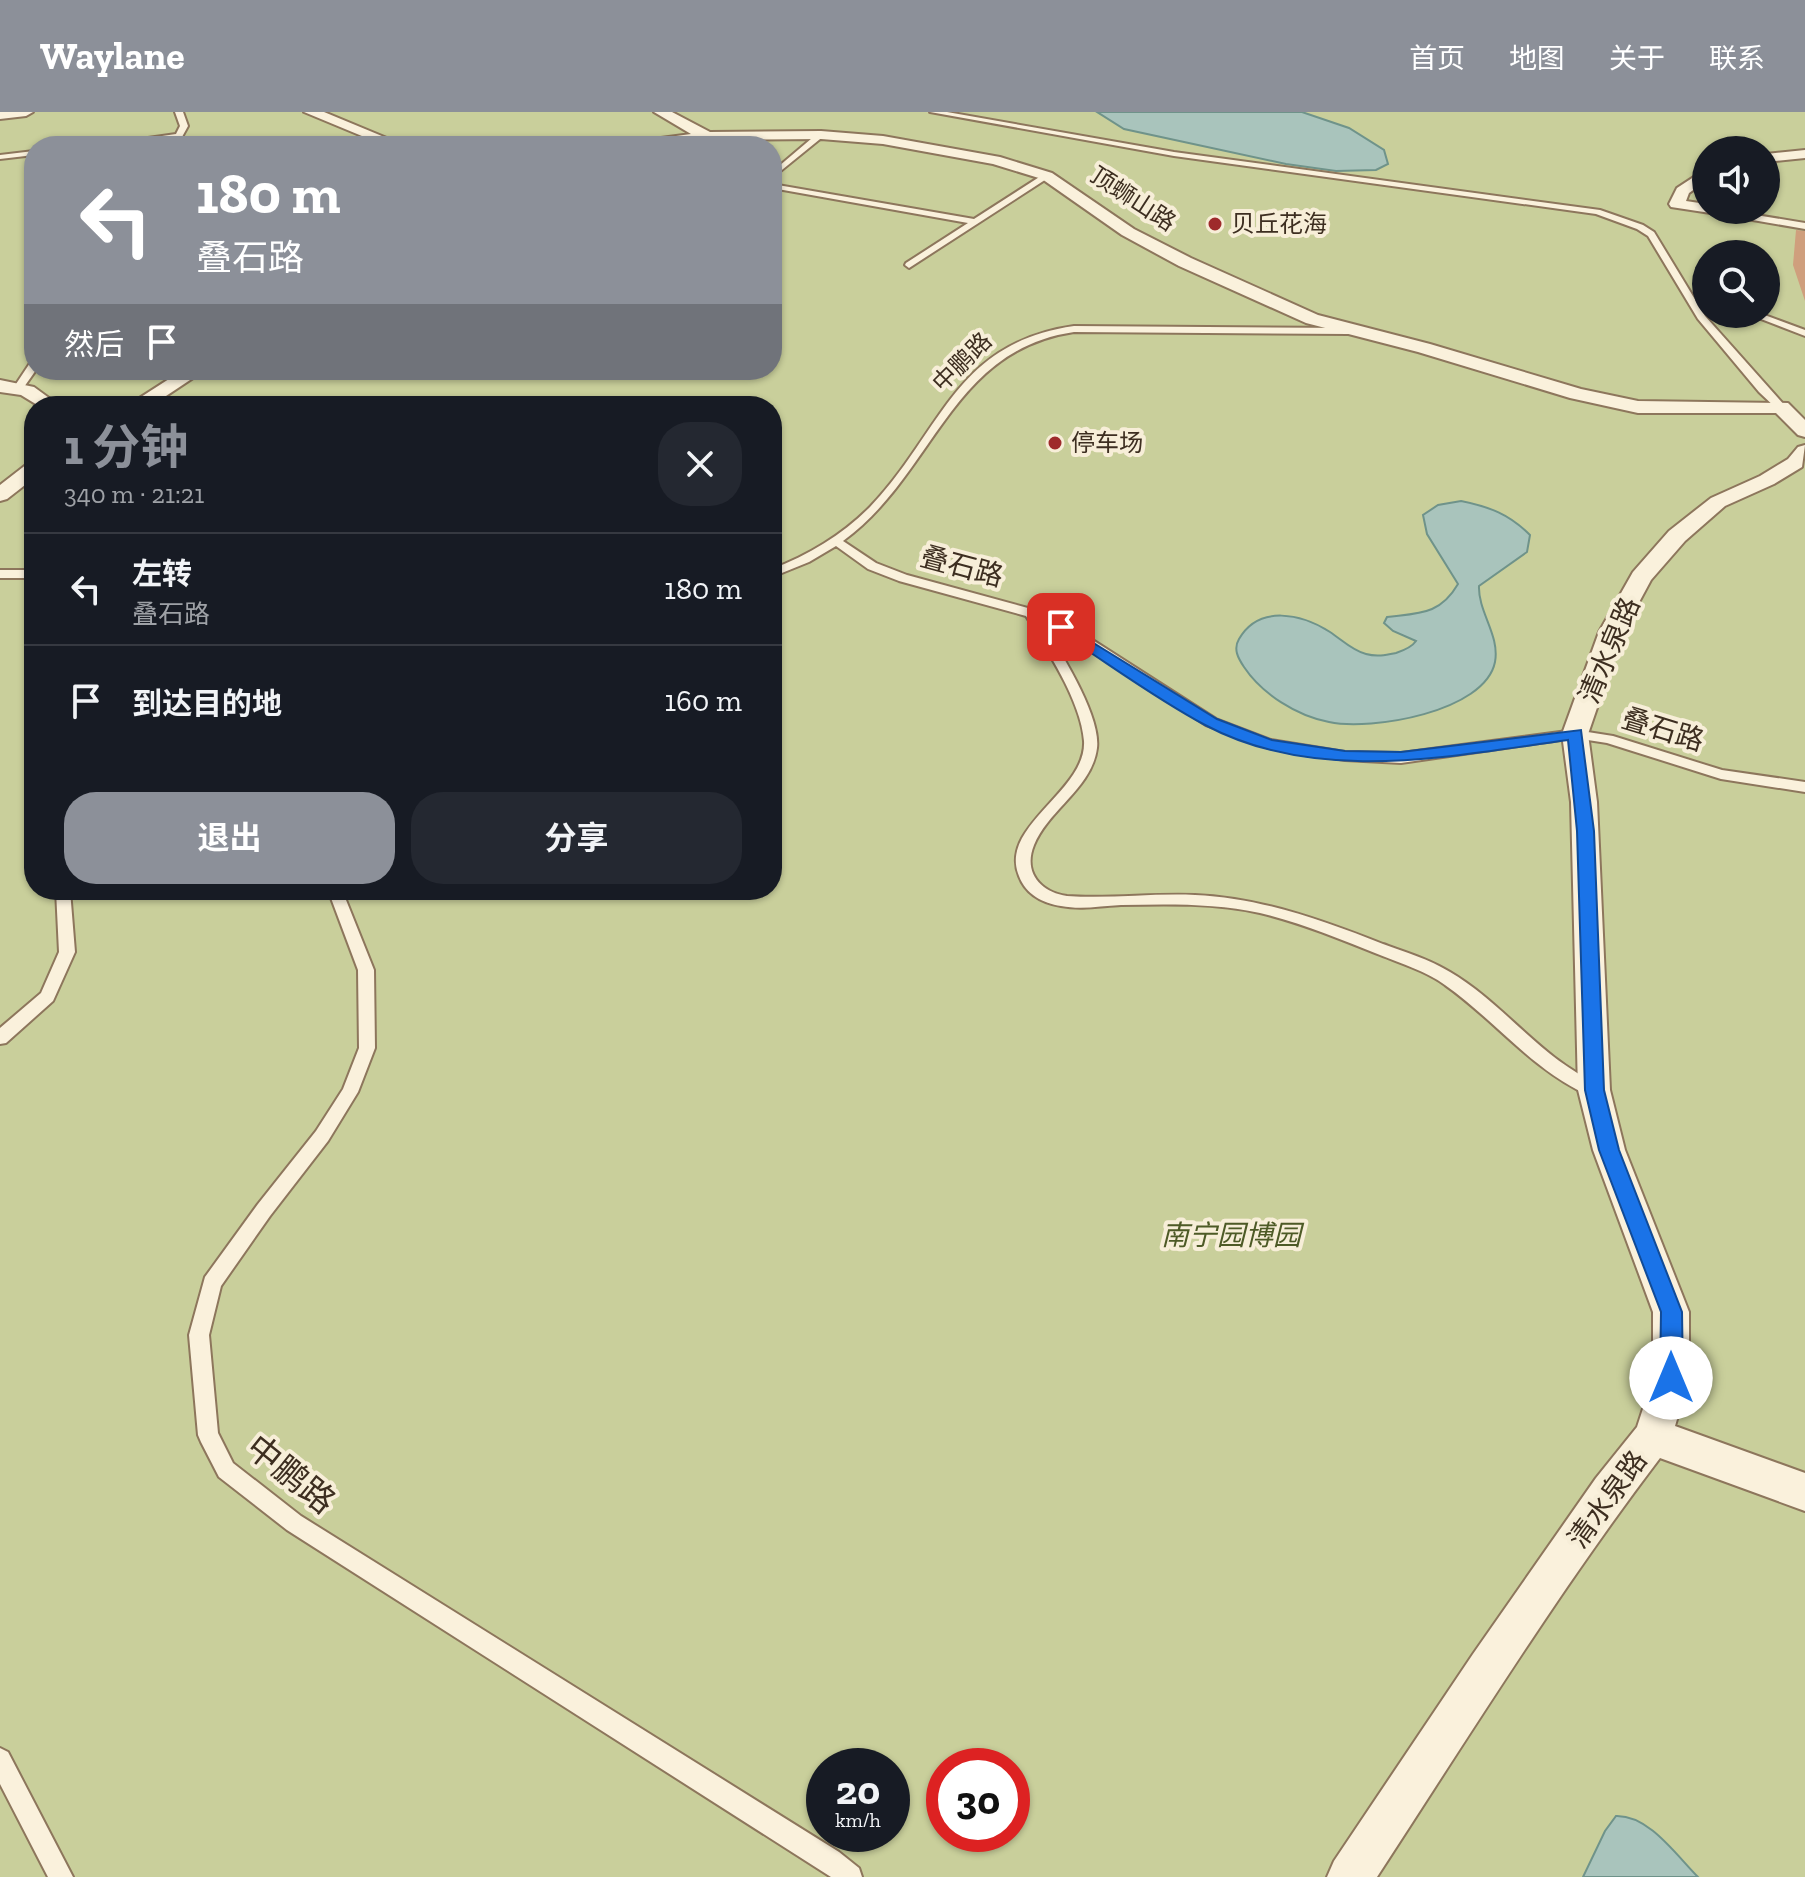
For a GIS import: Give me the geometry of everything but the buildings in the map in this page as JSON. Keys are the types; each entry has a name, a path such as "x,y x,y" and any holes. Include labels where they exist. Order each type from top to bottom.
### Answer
{"street":[{"path":"0,115 26,112"},
{"path":"311,112 373,136"},
{"path":"661,112 680,125 706,136"},
{"name":"顶蛳山路","path":"706,136 821,135 946,150 995,160 1047,176 1128,232 1185,262 1312,319 1349,331 1424,348 1577,394 1638,407 1781,407"},
{"path":"1780,157 1805,154"},
{"path":"1692,184 1682,191 1677,204 1692,207"},
{"path":"153,396 180,380"},
{"path":"10,386 39,396"},
{"path":"1781,407 1805,431"},
{"name":"清水泉路","path":"1350,1877 1514,1631 1610,1492 1653,1437 1671,1378 1671,1312 1609,1150 1594,1090 1586,845 1575,734 1611,632 1641,577 1677,536 1718,502 1767,480 1795,463 1805,451"},
{"path":"0,495 24,476"},
{"path":"1653,1437 1805,1492"}],"lane":[{"path":"178,136 184,126 179,112"},
{"path":"934,112 1174,154 1597,212 1651,234 1686,297 1730,353 1781,407"},
{"path":"782,168 821,135"},
{"path":"0,157 24,154"},
{"path":"909,265 1047,176"},
{"path":"782,188 975,222"},
{"path":"1780,222 1805,226"},
{"path":"1686,297 1692,298"},
{"path":"1780,324 1805,333"},
{"name":"中鹏路","path":"782,568 837,542 886,497 954,404 984,370 1009,349 1032,338 1074,329 1349,331"},
{"name":"叠石路","path":"837,542 872,566 903,578 1031,613 1084,640 1211,722 1269,744 1345,756 1401,758 1575,734 1608,739 1721,774 1805,787"},
{"path":"0,574 24,574"},
{"path":"1031,613 1052,649 1087,726 1091,747 1084,767 1039,825 1024,853 1022,870 1031,886 1048,898 1074,903 1194,899 1260,908 1352,938 1448,978 1477,1000 1520,1043 1568,1080 1594,1090"},
{"path":"0,1038 47,997 67,952 64,900"},
{"name":"中鹏路","path":"339,900 366,970 367,1048 350,1092 322,1136 212,1283 199,1335 208,1435 220,1459 226,1470 294,1523 817,1853 850,1877"},
{"path":"0,1760 61,1877"}],"green space":[{"name":"南宁园博园","path":"0,112 1805,112 1805,1877 0,1877"}],"water":[{"path":"1097,112 1302,112 1349,128 1384,150 1388,164 1376,170 1336,171 1286,164 1124,129"},
{"path":"1461,501 1498,512 1530,535 1527,552 1479,586 1496,652 1487,679 1471,694 1424,714 1397,720 1348,724 1305,715 1270,695 1252,677 1238,657 1237,643 1248,628 1269,617 1294,617 1307,621 1370,655 1396,653 1412,645 1416,641 1393,631 1384,623 1387,617 1419,613 1436,607 1458,584 1427,534 1423,515 1438,505"},
{"path":"1616,1816 1628,1817 1651,1829 1698,1877 1583,1877 1605,1831"}],"place":[{"name":"贝丘花海","path":"1215,224"},
{"name":"停车场","path":"1055,443"}],"route":[{"path":"1061,627 1211,722 1269,744 1306,752 1401,758 1575,734 1584,802 1594,1090 1609,1150 1671,1312 1671,1378"}]}
